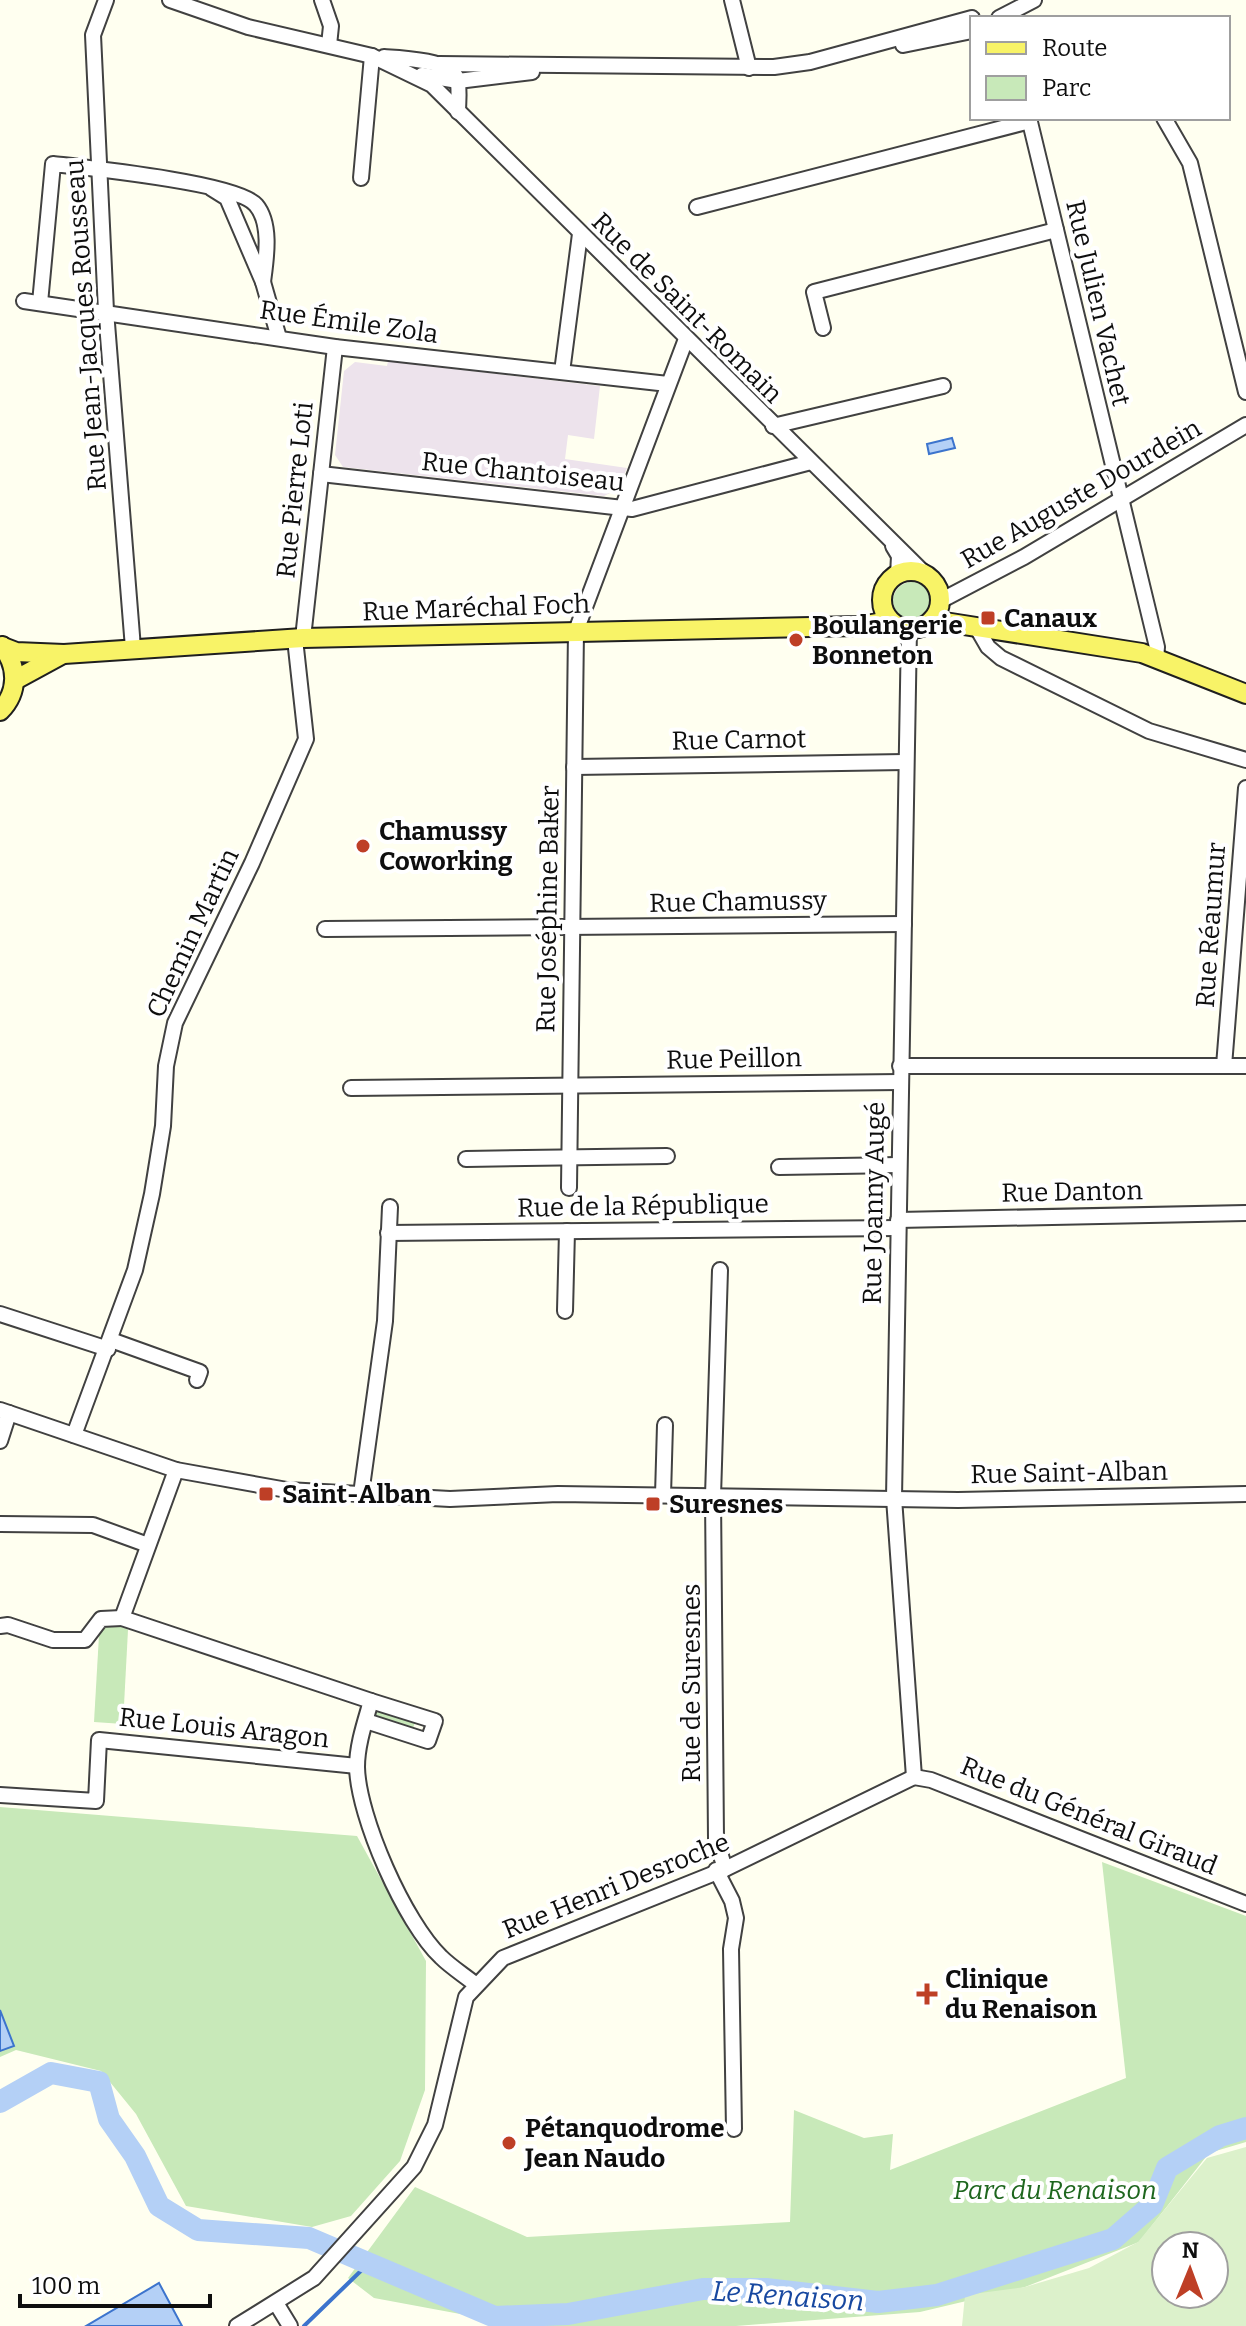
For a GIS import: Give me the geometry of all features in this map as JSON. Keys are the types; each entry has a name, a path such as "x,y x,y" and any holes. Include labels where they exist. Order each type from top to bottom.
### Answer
{"main road":[{"path":"932,620 940,601 937,589 928,577 911,571 898,575 887,584 883,593 883,608 890,621 909,629 932,620 1068,640 1156,659 1246,694"},
{"name":"Rue Maréchal Foch","path":"2,646 16,652 64,654 299,639 860,626 890,621"},
{"path":"0,711 12,694 15,680 14,668 2,646"},
{"name":"Rue Maréchal Foch","path":"15,680 64,654"}],"street":[{"name":"Rue Jean-Jacques Rousseau","path":"106,0 93,35 106,311 133,648"},
{"name":"Rue de Saint-Romain","path":"170,0 248,27 448,76"},
{"path":"322,0 331,26 329,45"},
{"path":"732,0 749,68"},
{"path":"983,16 1005,12 1034,0"},
{"path":"458,112 448,76 571,67 749,68 810,62 970,19"},
{"path":"839,54 933,41 970,32"},
{"path":"361,178 372,56"},
{"name":"Rue de Saint-Romain","path":"372,56 410,72 448,76"},
{"name":"Rue de Saint-Romain","path":"448,76 458,112 928,577"},
{"path":"697,207 1029,120"},
{"name":"Rue Julien Vachet","path":"1029,120 1157,647 1156,659"},
{"path":"1165,120 1190,163 1246,392"},
{"path":"40,303 53,164 211,188 248,197 257,206 266,233 263,282"},
{"path":"211,188 227,198 263,282 279,338"},
{"path":"823,328 814,292 1056,230"},
{"path":"562,372 580,234"},
{"name":"Rue Émile Zola","path":"24,301 335,347 668,384"},
{"name":"Rue Joséphine Baker","path":"569,1188 576,631 686,339"},
{"name":"Rue Pierre Loti","path":"299,639 335,347"},
{"path":"773,426 943,386"},
{"name":"Rue Auguste Dourdein","path":"940,601 1244,429"},
{"name":"Rue Chantoiseau","path":"321,474 621,509 811,462"},
{"name":"Rue de Saint-Romain","path":"885,536 899,556 898,575"},
{"path":"977,628 988,647 1001,658 1122,718 1181,743 1246,760"},
{"name":"Rue Joanny Augé","path":"909,629 894,1498 914,1777"},
{"name":"Chemin Martin","path":"74,1435 135,1270 152,1194 163,1126 166,1066 175,1023 306,739 299,639"},
{"name":"Rue Carnot","path":"574,767 905,762"},
{"name":"Rue Réaumur","path":"1224,1066 1246,788"},
{"name":"Rue Chamussy","path":"325,929 904,924"},
{"path":"900,1074 1246,1066"},
{"name":"Rue Peillon","path":"351,1088 570,1085 900,1074"},
{"path":"466,1159 667,1156"},
{"path":"779,1167 899,1165"},
{"path":"361,1494 385,1321 390,1207"},
{"name":"Rue Danton","path":"898,1224 1246,1213"},
{"name":"Rue de la République","path":"388,1233 898,1224"},
{"path":"565,1311 567,1231"},
{"name":"Rue de Suresnes","path":"720,1270 713,1496 716,1839 720,1870 736,1918 731,1949 734,2129"},
{"path":"0,1314 200,1372 197,1380"},
{"path":"0,1441 5,1412"},
{"name":"Rue Saint-Alban","path":"5,1412 176,1470 287,1490 450,1499 558,1494 894,1498 1246,1494"},
{"path":"663,1495 665,1425"},
{"path":"122,1618 176,1470"},
{"path":"0,1524 93,1525 148,1545"},
{"path":"0,1626 8,1625 53,1640 85,1640 101,1619 122,1618 435,1721 428,1741 366,1721"},
{"path":"371,1701 357,1766 365,1812 378,1852 417,1927 440,1957 475,1984"},
{"name":"Rue Louis Aragon","path":"0,1795 96,1801 99,1740 357,1766"},
{"name":"Rue Henri Desroche","path":"237,2326 326,2267 414,2167 435,2125 458,2019 475,1984 503,1958 720,1870 914,1777"},
{"name":"Rue du Général Giraud","path":"914,1777 931,1780 1246,1904"},
{"path":"276,2303 290,2326"}],"shaded area":[{"path":"388,361 600,386 594,439 568,435 565,459 627,468 618,489 604,496 343,467 335,455 344,371 355,362 387,366"}],"green space":[{"path":"912,582 925,588 931,601 925,614 912,620 899,614 893,601 899,588"},
{"path":"107,1624 124,1624 128,1630 123,1724 94,1722 99,1635"},
{"path":"378,1707 416,1720 412,1731 375,1719"},
{"path":"0,1807 357,1836 426,1961 425,2090 400,2161 351,2216 312,2227 186,2206 136,2114 101,2071 16,2050 0,2057"},
{"name":"Parc du Renaison","path":"1102,1862 1246,1916 1246,2142 1209,2153 1139,2242 1025,2287 920,2312 736,2326 525,2326 374,2298 348,2278 415,2187 527,2237 790,2222 794,2110 864,2138 893,2134 890,2170 1126,2078"},
{"path":"1246,2147 1246,2326 962,2326 965,2295 1025,2287 1089,2268 1138,2242 1207,2158"}],"water":[{"path":"952,438 955,448 929,454 927,444"},
{"path":"0,2010 14,2046 0,2051"},
{"path":"159,2283 182,2326 86,2326"}],"waterway":[{"name":"Le Renaison","path":"0,2102 51,2073 99,2082 109,2119 135,2156 159,2206 198,2230 309,2238 495,2317 568,2314 703,2289 766,2289 878,2302 937,2295 1113,2239 1152,2205 1167,2168 1220,2136 1246,2128"},
{"path":"304,2326 368,2264"}],"place":[{"name":"Canaux","path":"988,618"},
{"name":"Boulangerie Bonneton","path":"796,640"},
{"name":"Chamussy Coworking","path":"363,846"},
{"name":"Saint-Alban","path":"266,1494"},
{"name":"Suresnes","path":"653,1504"},
{"name":"Clinique du Renaison","path":"927,1994"},
{"name":"Pétanquodrome Jean Naudo","path":"509,2143"}]}
